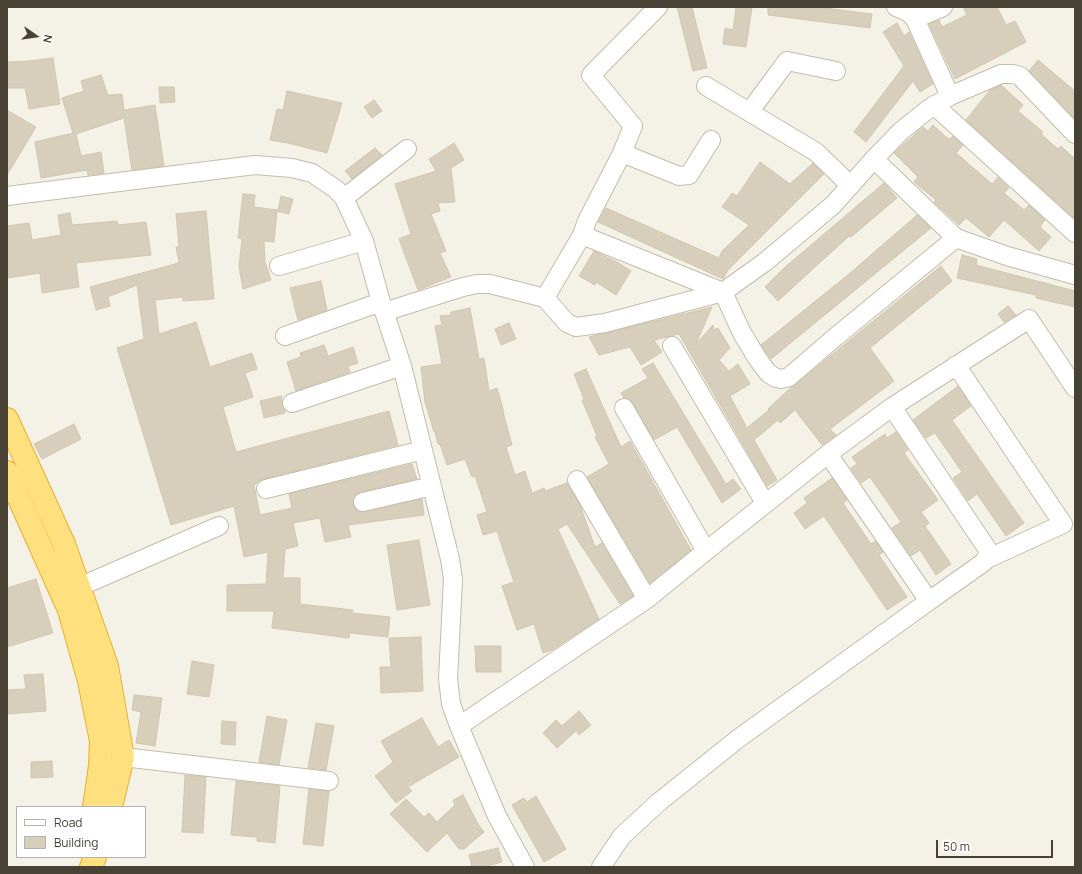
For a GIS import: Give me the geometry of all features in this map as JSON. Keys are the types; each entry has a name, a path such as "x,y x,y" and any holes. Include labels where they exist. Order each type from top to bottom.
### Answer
{"highway":[{"path":"7,419 64,544 107,666 123,757 111,806"},
{"path":"7,472 69,610 90,680 101,741 100,766 94,806"}],"street":[{"path":"545,298 582,235 587,221 622,154 633,126 591,75 658,7"},
{"path":"896,7 908,12 915,19 950,96"},
{"path":"915,19 943,7"},
{"path":"750,111 787,61 836,71"},
{"path":"285,336 382,307 477,284 513,289 545,298 567,323 576,327 605,323 723,292 770,257 833,205 901,131 934,105 950,96 1002,74 1013,74 1020,76 1075,134"},
{"path":"706,86 750,111 816,152 850,185"},
{"path":"934,105 1075,233"},
{"path":"622,154 679,176 689,175 711,140"},
{"path":"344,198 407,150"},
{"path":"874,159 956,238 1007,256 1075,275"},
{"path":"7,196 255,165 292,168 312,173 337,190 344,198 364,241 382,307 402,366 450,559 453,579 448,679 451,704 498,816 525,867"},
{"path":"582,235 723,292 742,333 757,358 768,373 776,378 782,379 790,377 839,334 956,238"},
{"path":"280,266 364,241"},
{"path":"459,726 647,598 765,503 892,407 1029,319 1075,388"},
{"path":"672,346 765,503"},
{"path":"601,867 618,841 659,802 739,738 987,559 1069,520 956,365"},
{"path":"292,402 402,366"},
{"path":"892,407 985,546 988,554 987,559"},
{"path":"624,408 706,551"},
{"path":"266,489 423,450"},
{"path":"828,454 929,601"},
{"path":"577,480 647,598"},
{"path":"363,502 432,486"},
{"path":"79,586 219,526"},
{"path":"123,757 329,781"}],"building":[{"path":"677,7 692,7 707,68 693,71"},
{"path":"736,7 752,7 746,47 723,44 725,28 733,30"},
{"path":"768,7 817,7 872,14 870,28 768,15"},
{"path":"963,7 997,7 1006,25 1015,21 1026,42 955,79 929,24 939,20 942,27 967,15"},
{"path":"897,23 904,36 909,32 933,84 920,92 913,81 866,142 854,132 904,66 883,32"},
{"path":"53,58 60,104 29,109 25,88 7,88 7,62"},
{"path":"1038,60 1075,91 1075,119 1029,71"},
{"path":"101,75 108,95 122,94 124,110 155,105 164,166 132,170 124,118 76,134 81,156 101,152 104,173 88,175 87,170 41,178 35,142 73,133 62,98 84,91 81,81"},
{"path":"1001,85 1023,105 1018,111 1043,132 1041,134 1058,149 1061,146 1075,159 1075,219 966,120 990,90"},
{"path":"159,87 174,87 175,102 160,103"},
{"path":"287,91 342,103 327,153 270,140 277,109 283,110"},
{"path":"374,100 382,111 372,118 364,107"},
{"path":"7,110 36,127 7,175"},
{"path":"933,125 946,137 950,139 953,136 963,145 956,153 992,184 998,177 1009,188 1004,193 1024,210 1029,205 1045,220 1040,227 1051,237 1039,251 1004,220 989,237 966,218 959,225 934,202 936,200 914,182 918,177 894,153 923,127 928,131"},
{"path":"454,143 464,160 451,168 455,202 438,203 440,211 431,214 446,251 440,253 451,277 418,290 399,239 411,234 395,184 436,171 429,159"},
{"path":"375,148 382,155 352,179 345,171"},
{"path":"760,162 790,184 813,163 824,174 728,270 723,279 598,222 606,208 719,258 722,251 749,225 722,207 732,193 737,196"},
{"path":"884,183 897,198 851,237 849,236 778,301 765,287 784,268"},
{"path":"243,194 255,195 254,207 278,210 281,196 293,199 289,214 277,211 274,242 264,241 265,262 271,280 243,289 239,267 242,239 238,238"},
{"path":"206,211 214,299 183,301 183,297 155,300 159,334 196,322 210,367 252,353 257,369 245,373 253,397 223,407 236,452 389,411 398,445 263,479 254,485 260,515 292,508 289,494 412,464 417,479 360,492 356,495 353,504 356,509 365,512 422,499 424,515 348,525 351,537 325,542 320,518 293,523 298,546 285,549 283,578 300,578 300,604 353,610 352,613 390,617 388,637 350,633 349,638 272,628 274,611 227,611 227,585 266,584 268,552 244,557 234,506 171,525 117,348 144,339 137,285 108,297 110,306 96,310 90,287 179,263 176,247 179,247 176,214"},
{"path":"70,213 72,225 117,221 118,225 146,222 151,255 76,263 79,287 42,293 40,273 7,278 7,226 29,223 32,240 61,235 58,215"},
{"path":"917,215 931,228 771,359 761,345 849,274"},
{"path":"594,251 617,262 631,271 616,295 596,282 595,285 579,276"},
{"path":"962,255 977,259 976,265 1075,291 1075,307 1036,298 1036,295 957,278"},
{"path":"941,266 952,281 870,348 894,381 830,429 836,435 822,445 795,410 780,423 778,420 754,440 777,480 767,486 679,334 654,340 662,352 641,365 630,347 599,355 589,337 712,307 696,344 713,325 714,330 718,328 730,348 719,360 729,371 738,364 750,384 730,396 747,428 769,410 768,409 786,392"},
{"path":"321,281 327,310 298,320 290,288"},
{"path":"1008,306 1016,315 1004,322 998,314"},
{"path":"470,308 479,359 484,358 489,391 497,388 504,412 512,445 506,447 515,475 525,471 532,493 544,488 545,491 567,483 580,505 595,547 602,543 633,596 620,604 567,524 558,529 599,619 552,650 543,653 534,624 517,630 502,586 514,582 497,531 483,535 477,515 487,512 475,476 472,477 465,459 447,465 440,444 438,444 425,402 421,367 442,364 435,326 442,325 440,316 451,315 451,312"},
{"path":"509,323 516,339 501,345 495,329"},
{"path":"324,345 328,356 353,347 358,363 348,366 350,372 296,391 287,362 301,357 300,353"},
{"path":"653,363 726,484 733,479 741,489 722,503 677,427 654,440 633,403 629,399 624,398 621,393 648,378 642,369"},
{"path":"586,369 621,447 630,441 691,550 650,583 587,477 609,464 595,437 597,436 582,400 584,399 574,374"},
{"path":"958,386 971,406 952,420 1024,523 1006,536 977,494 968,501 953,478 962,472 935,433 926,438 913,420"},
{"path":"281,396 285,413 264,418 260,401"},
{"path":"74,424 81,439 42,459 34,444"},
{"path":"896,432 908,450 904,453 938,500 921,512 929,523 925,526 951,564 936,575 920,550 911,556 892,528 901,522 870,477 861,483 851,468 857,464 852,457 885,434 887,438"},
{"path":"832,478 847,500 843,503 871,544 875,541 883,552 879,555 907,597 887,610 824,516 805,529 794,513 807,503 804,498"},
{"path":"419,540 430,605 397,610 387,545"},
{"path":"36,579 53,633 7,647 7,588"},
{"path":"421,637 423,691 381,693 380,667 391,667 389,638"},
{"path":"475,646 501,646 501,672 476,672"},
{"path":"192,661 214,665 209,697 187,694"},
{"path":"43,674 46,711 7,714 7,690 26,689 24,675"},
{"path":"134,695 162,698 155,746 136,743 141,712 132,710"},
{"path":"579,711 591,725 579,735 576,731 557,748 543,733 556,720 562,726"},
{"path":"267,716 287,720 279,765 259,762"},
{"path":"422,718 438,747 449,740 459,757 408,787 412,791 396,803 375,776 393,762 381,741"},
{"path":"222,721 236,722 235,745 221,744"},
{"path":"316,723 334,726 326,770 308,768"},
{"path":"52,761 53,777 31,778 31,762"},
{"path":"185,775 206,777 203,833 182,832"},
{"path":"236,781 280,786 275,843 257,841 257,837 231,835"},
{"path":"309,789 329,791 323,846 303,844"},
{"path":"463,795 478,824 484,832 464,849 459,849 447,833 427,852 390,814 406,799 424,817 429,813 437,822 455,805 453,800"},
{"path":"536,796 566,849 544,862 512,805 524,798 527,802"},
{"path":"498,848 502,862 484,867 472,867 469,855"}]}
